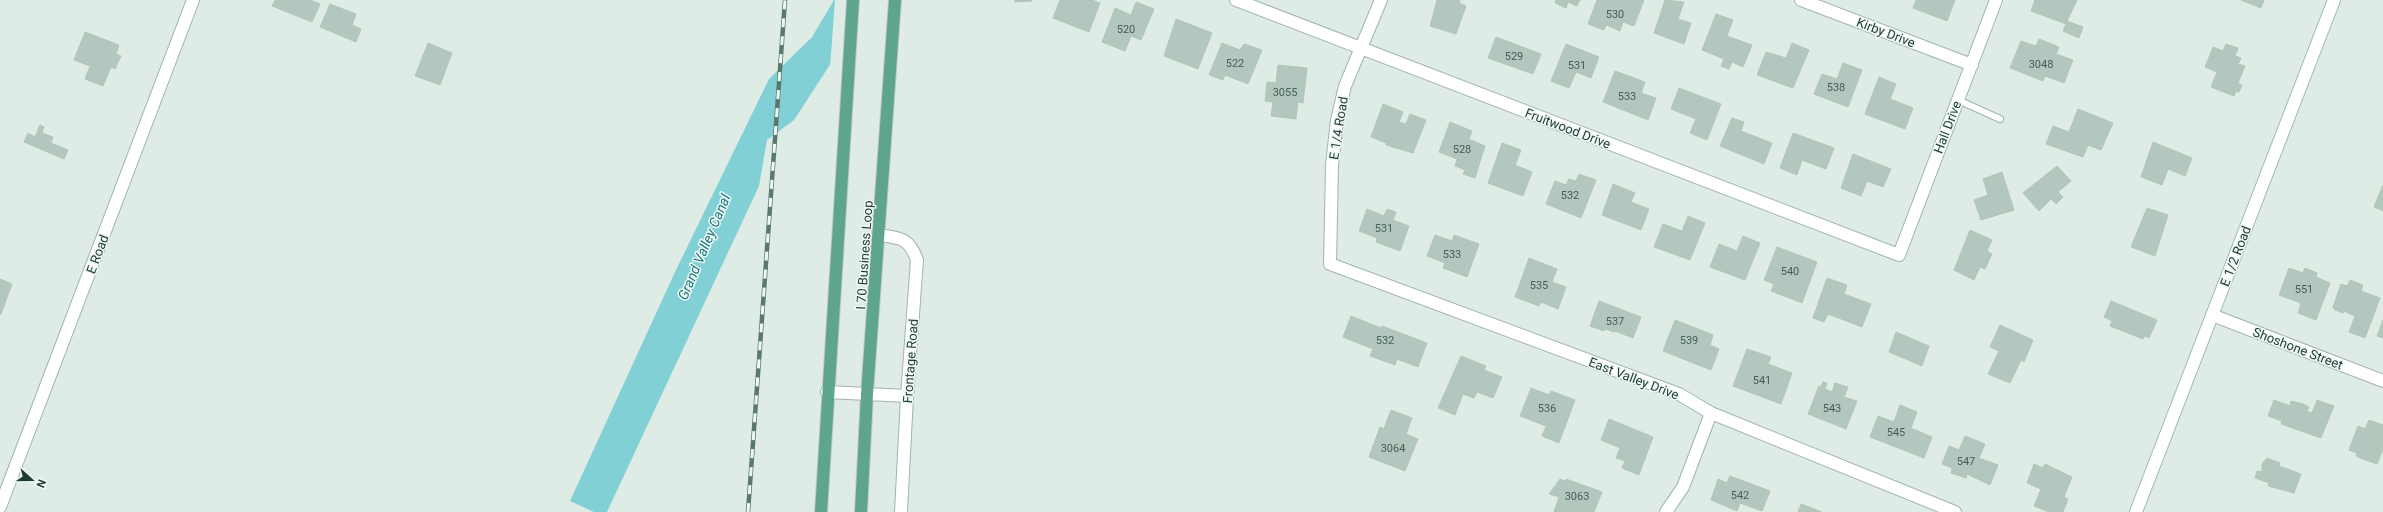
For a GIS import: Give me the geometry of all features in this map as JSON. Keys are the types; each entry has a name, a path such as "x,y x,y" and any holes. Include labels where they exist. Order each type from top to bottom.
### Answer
{"main road":[{"name":"I 70 Business Loop","path":"821,512 827,392 853,0"},
{"name":"I 70 Business Loop","path":"861,512 867,394 895,0"}],"street":[{"name":"E Road","path":"0,507 194,0"},
{"name":"Fruitwood Drive","path":"1236,0 1899,255"},
{"name":"E 1/4 Road","path":"1330,264 1332,165 1337,120 1345,86 1381,0"},
{"name":"Kirby Drive","path":"1801,0 1972,65"},
{"name":"Hall Drive","path":"1899,255 1996,0"},
{"name":"E 1/2 Road","path":"2136,512 2334,0"},
{"name":"Frontage Road","path":"879,235 898,238 908,242 913,248 917,260 907,396 902,512"},
{"name":"East Valley Drive","path":"1330,264 1680,394 1711,413 1955,512"},
{"name":"Shoshone Street","path":"2212,315 2383,381"},
{"path":"827,392 907,396"},
{"path":"1666,512 1683,487 1711,413"}],"lane":[{"path":"1958,100 2000,119"}],"water":[{"name":"Grand Valley Canal","path":"834,0 872,0 794,120 767,140 759,186 607,512 594,512 570,501 675,272 769,79 812,37"}],"pier":[{"path":"835,0 874,0 830,68"}],"building":[{"path":"275,0 310,0 320,4 312,22 272,6"},
{"path":"1015,0 1032,0 1032,1 1015,2"},
{"path":"1060,0 1092,0 1100,3 1089,32 1053,18"},
{"path":"1437,0 1460,0 1459,3 1466,6 1456,34 1430,26"},
{"path":"1556,0 1580,0 1577,6 1568,2 1566,8 1555,3"},
{"path":"1597,0 1644,0 1634,26 1623,22 1620,31 1606,25 1604,30 1588,24"},
{"path":"1665,0 1684,2 1678,19 1691,23 1684,44 1654,33"},
{"path":"1916,0 1955,0 1947,21 1913,8"},
{"path":"2035,0 2077,0 2067,21 2083,27 2079,38 2063,31 2066,24 2031,11"},
{"path":"2241,0 2264,0 2261,8"},
{"path":"1136,2 1154,9 1141,40 1131,36 1125,51 1102,42 1115,8 1131,15"},
{"path":"330,4 356,14 352,25 361,29 356,42 320,27"},
{"path":"1716,14 1733,20 1727,36 1752,45 1743,67 1732,62 1729,69 1721,66 1724,59 1702,50"},
{"path":"1176,19 1212,33 1198,69 1164,56"},
{"path":"85,32 119,45 116,54 121,56 115,69 111,67 103,86 85,79 90,66 74,60"},
{"path":"1496,37 1541,54 1533,74 1488,58"},
{"path":"2039,39 2059,47 2056,54 2073,60 2064,83 2045,76 2043,81 2010,68 2021,41 2036,46"},
{"path":"428,43 452,53 440,85 415,76"},
{"path":"1222,43 1240,50 1244,44 1262,50 1248,84 1225,75 1223,80 1209,75"},
{"path":"1792,43 1809,50 1793,88 1757,75 1766,52 1786,58"},
{"path":"1566,44 1599,57 1591,78 1576,72 1569,88 1551,81"},
{"path":"2226,44 2238,48 2235,56 2241,58 2238,64 2245,66 2238,83 2242,85 2239,92 2236,91 2234,96 2211,87 2217,72 2205,67 2213,47 2223,51"},
{"path":"1843,63 1862,70 1848,107 1814,94 1822,74 1837,79"},
{"path":"1278,65 1307,68 1303,103 1298,102 1296,119 1271,116 1273,102 1265,101 1267,82 1276,83"},
{"path":"1615,71 1645,82 1641,93 1656,98 1648,120 1603,102"},
{"path":"1879,77 1896,84 1890,99 1913,108 1905,129 1865,114"},
{"path":"1679,88 1721,104 1707,140 1690,133 1696,119 1671,109"},
{"path":"1383,104 1403,112 1399,122 1406,124 1410,114 1426,120 1413,153 1386,145 1386,143 1371,137"},
{"path":"2078,109 2113,123 2101,150 2088,145 2083,157 2046,144 2053,126 2069,132"},
{"path":"1732,118 1744,122 1741,131 1772,143 1764,164 1720,146"},
{"path":"1450,122 1472,131 1469,139 1485,146 1475,178 1463,174 1465,170 1455,166 1457,159 1439,152"},
{"path":"40,125 44,127 42,133 53,137 51,143 68,150 64,159 24,142 28,133 35,137"},
{"path":"1793,133 1834,148 1826,169 1802,160 1797,175 1780,168"},
{"path":"2153,142 2192,158 2185,176 2168,169 2162,185 2141,177"},
{"path":"1502,143 1521,150 1515,165 1532,172 1523,196 1488,183"},
{"path":"1853,154 1891,169 1883,187 1867,181 1861,196 1841,188"},
{"path":"2057,166 2071,181 2058,192 2063,197 2056,204 2051,199 2039,211 2023,193"},
{"path":"2002,172 2014,210 1981,220 1974,200 1988,195 1983,179"},
{"path":"1579,174 1596,180 1581,218 1546,204 1555,181 1566,185 1569,179 1576,181"},
{"path":"1613,184 1635,193 1631,202 1649,209 1641,230 1602,215"},
{"path":"2383,185 2383,211 2374,207"},
{"path":"2147,208 2168,215 2155,256 2131,247"},
{"path":"1367,209 1384,216 1387,209 1396,212 1393,220 1409,226 1400,251 1376,242 1377,238 1359,231"},
{"path":"1688,216 1705,223 1690,260 1654,247 1663,224 1682,231"},
{"path":"1970,230 1992,240 1987,251 1992,254 1985,269 1980,267 1974,280 1954,270"},
{"path":"1435,235 1452,241 1454,235 1479,244 1467,277 1443,268 1445,263 1427,256"},
{"path":"1743,236 1760,243 1745,280 1710,267 1719,244 1737,251"},
{"path":"1777,247 1817,262 1802,303 1771,291 1774,284 1764,280"},
{"path":"1529,258 1557,269 1552,282 1566,287 1558,309 1541,302 1539,306 1515,297"},
{"path":"2289,268 2303,273 2305,268 2317,273 2316,277 2330,283 2316,320 2298,313 2301,303 2279,295"},
{"path":"1827,278 1847,285 1844,294 1871,304 1862,327 1828,314 1824,322 1813,318"},
{"path":"0,279 12,284 1,314 0,314"},
{"path":"2350,280 2363,285 2361,291 2380,298 2365,338 2349,332 2355,316 2344,311 2343,313 2335,310 2333,307 2341,284 2347,286"},
{"path":"1599,301 1641,317 1633,338 1615,331 1605,329 1604,331 1590,326"},
{"path":"2111,301 2157,320 2149,338 2145,336 2143,339 2110,326 2112,321 2104,317"},
{"path":"1351,316 1381,328 1382,326 1427,343 1418,367 1397,359 1395,365 1370,356 1373,349 1343,337"},
{"path":"1675,320 1713,335 1710,345 1719,349 1711,370 1663,351"},
{"path":"2383,320 2383,338 2377,336"},
{"path":"2000,325 2033,340 2024,362 2021,360 2010,383 1988,374 1999,351 1990,347"},
{"path":"1896,332 1929,346 1922,366 1889,352"},
{"path":"1747,349 1771,357 1768,364 1792,373 1781,404 1733,386"},
{"path":"1461,356 1486,366 1484,370 1502,377 1493,398 1477,392 1474,398 1463,394 1455,415 1438,408"},
{"path":"1823,382 1827,383 1825,389 1832,392 1835,383 1848,387 1844,397 1857,401 1846,429 1808,414 1819,386 1821,387"},
{"path":"1531,388 1549,395 1551,391 1575,400 1559,443 1542,436 1546,426 1520,416"},
{"path":"2274,400 2290,406 2291,401 2303,404 2309,407 2307,411 2312,413 2317,400 2334,406 2321,438 2281,424 2282,421 2268,416"},
{"path":"1900,405 1917,412 1911,428 1932,437 1924,458 1870,437 1878,416 1894,422"},
{"path":"1391,410 1412,418 1406,434 1418,439 1405,471 1369,457 1380,427 1384,429"},
{"path":"1609,419 1653,437 1639,475 1622,468 1625,461 1616,458 1620,448 1601,440"},
{"path":"2369,420 2383,425 2383,449 2377,464 2356,456 2357,453 2349,450 2358,426 2365,429"},
{"path":"1965,436 1985,444 1979,458 1998,465 1990,485 1967,474 1966,478 1951,473 1952,468 1942,464 1949,446 1959,450"},
{"path":"2267,458 2280,463 2279,466 2301,474 2294,493 2268,486 2269,483 2255,478 2257,471 2262,472 2262,464"},
{"path":"2034,464 2043,468 2045,464 2072,477 2064,497 2068,499 2063,512 2049,512 2034,506 2041,489 2027,483"},
{"path":"1730,476 1770,491 1762,511 1740,503 1737,511 1711,500 1718,479 1727,483"},
{"path":"1560,479 1565,481 1566,479 1602,492 1594,512 1554,512 1559,497 1549,494"},
{"path":"1801,504 1822,512 1798,512"}],"railway":[{"path":"748,512 785,0"}]}
